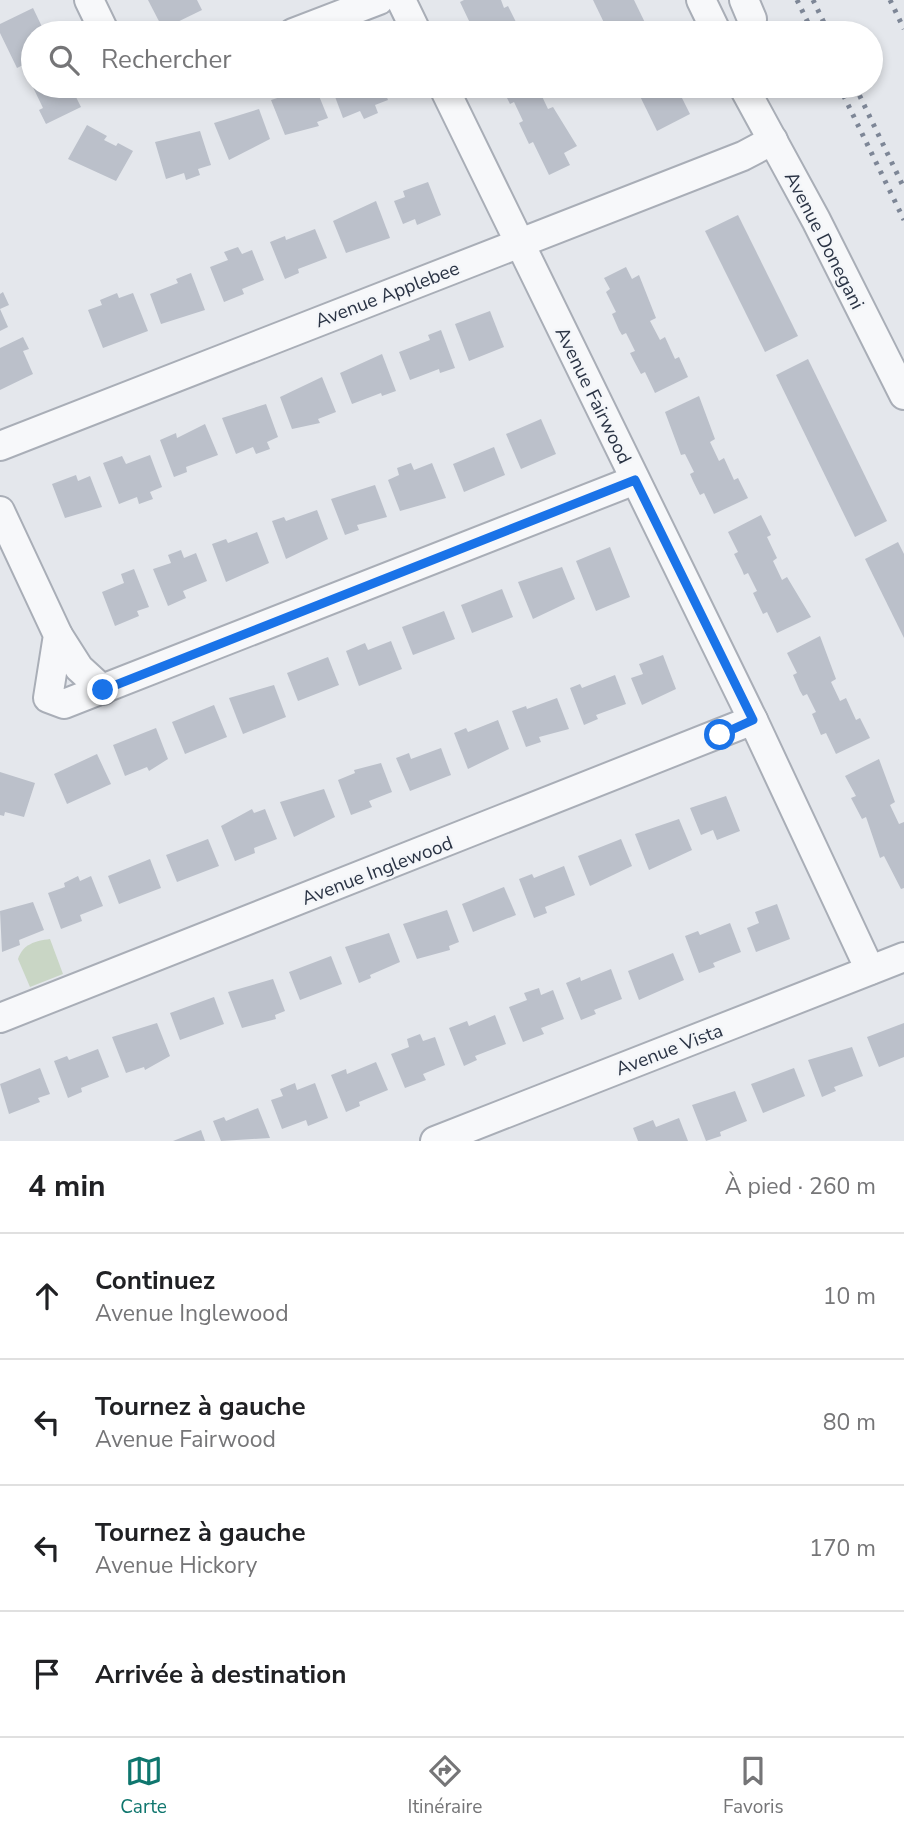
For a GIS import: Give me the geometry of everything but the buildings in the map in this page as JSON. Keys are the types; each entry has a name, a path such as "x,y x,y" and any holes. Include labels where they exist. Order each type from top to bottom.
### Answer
{"street":[{"path":"89,0 99,21"},
{"path":"324,21 379,0"},
{"path":"401,0 412,21"},
{"path":"701,0 712,21"},
{"path":"744,0 751,21"},
{"name":"Avenue Fairwood","path":"449,98 753,720 870,970"},
{"name":"Avenue Donegani","path":"750,98 840,264 904,395"},
{"name":"Avenue Applebee","path":"0,446 743,156 773,140"},
{"path":"58,635 48,698 64,704 635,480"},
{"path":"0,511 58,635 79,668 103,690"},
{"name":"Avenue Inglewood","path":"0,1018 753,720"},
{"name":"Avenue Vista","path":"435,1141 904,957"}],"green space":[{"path":"50,939 63,974 30,987 18,959 30,944"}],"railway":[{"path":"797,0 807,21"},
{"path":"813,0 823,21"},
{"path":"890,0 904,29"},
{"path":"845,98 904,220"},
{"path":"861,98 904,188"}],"route":[{"path":"103,690 635,480 753,720 720,735"}]}
